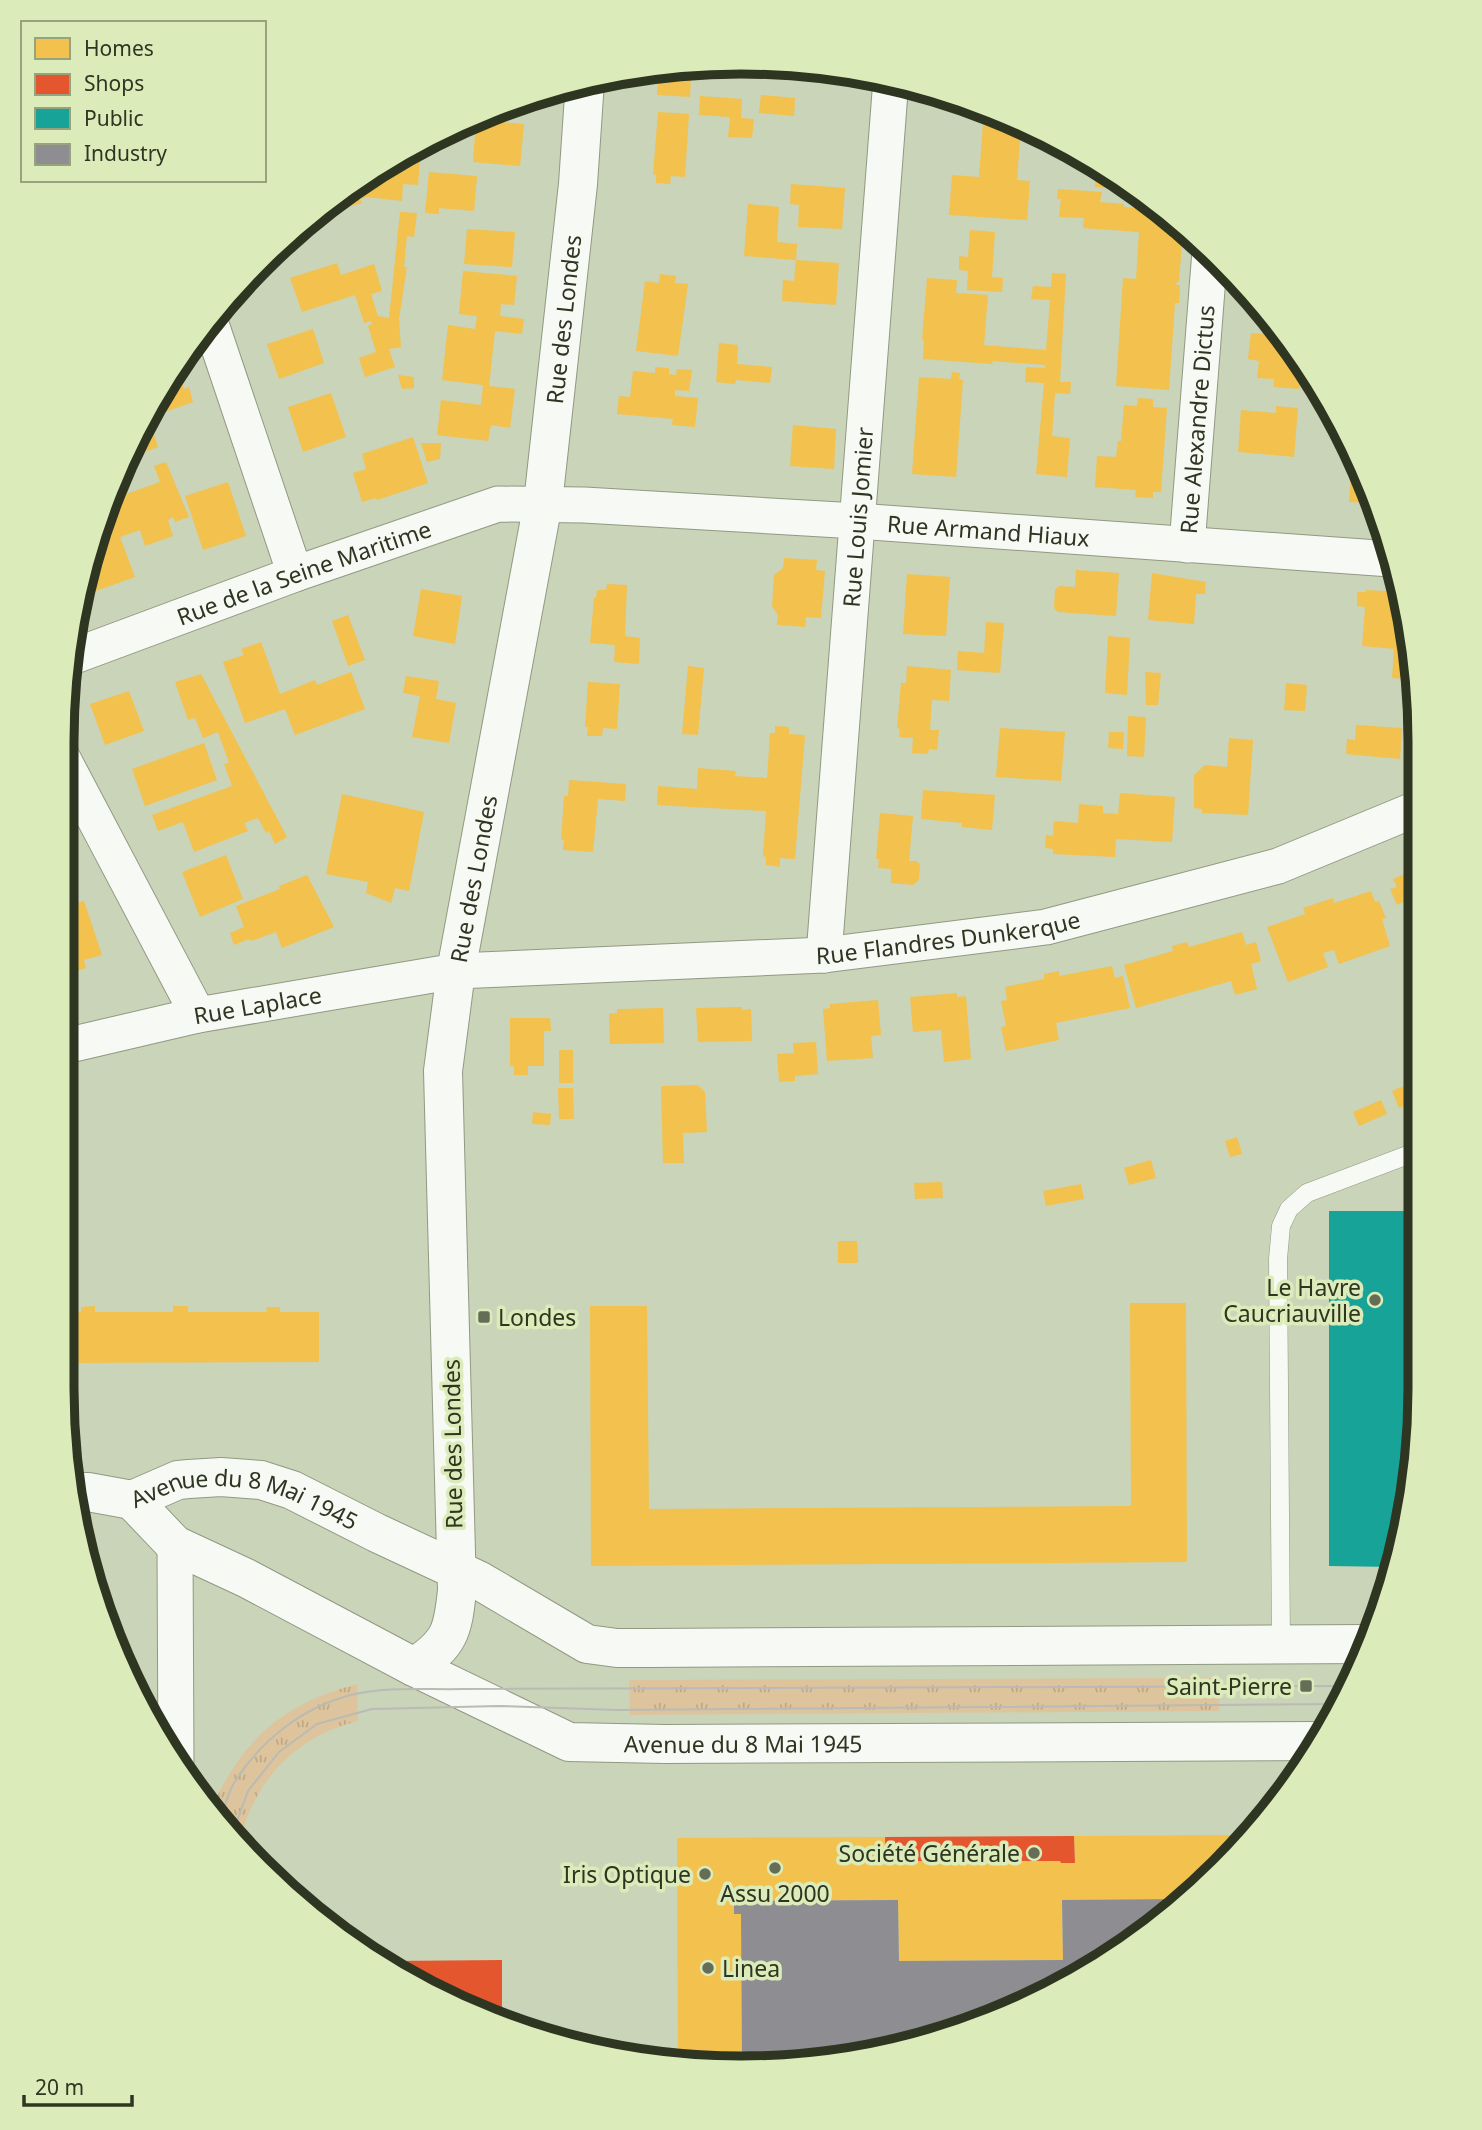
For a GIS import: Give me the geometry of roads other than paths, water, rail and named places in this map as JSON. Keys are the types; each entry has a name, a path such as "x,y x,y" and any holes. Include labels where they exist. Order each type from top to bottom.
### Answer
{"street":[{"name":"Rue Louis Jomier","path":"824,955 890,90"},
{"name":"Rue des Londes","path":"414,1667 437,1652 454,1624 457,1590 443,1071 456,971 543,503 578,184 585,92"},
{"name":"Rue Alexandre Dictus","path":"1187,545 1209,265"},
{"path":"214,331 295,574"},
{"name":"Rue Armand Hiaux","path":"543,503 857,521 1383,558"},
{"name":"Rue de la Seine Maritime","path":"79,654 295,574 498,504 543,503"},
{"path":"74,780 198,1015"},
{"name":"Rue Flandres Dunkerque","path":"456,971 824,955 1046,927 1278,866 1408,812"},
{"name":"Rue Laplace","path":"74,1044 198,1015 456,971"},
{"name":"Avenue du 8 Mai 1945","path":"1308,1741 665,1744 569,1742 414,1667 246,1578 175,1545 132,1500 178,1480 221,1477 261,1480 292,1489 377,1533 456,1569 587,1644 617,1648 1358,1644"},
{"path":"176,1744 175,1545 178,1480"},
{"path":"82,1492 132,1500"}],"lane":[{"path":"1281,1643 1280,1226 1289,1209 1307,1193 1408,1155"}],"tram line":[{"path":"223,1810 232,1787 256,1753 284,1728 333,1701 379,1690 1339,1686"},
{"path":"236,1825 248,1791 279,1752 317,1724 372,1709 499,1706 617,1710 1329,1704"}],"place":[{"name":"Le Havre Caucriauville","path":"1375,1300"},
{"name":"Londes","path":"484,1317"},
{"name":"Saint-Pierre","path":"1306,1686"},
{"name":"Société Générale","path":"1034,1853"},
{"name":"Assu 2000","path":"775,1868"},
{"name":"Iris Optique","path":"705,1874"},
{"name":"Linea","path":"708,1968"}]}
